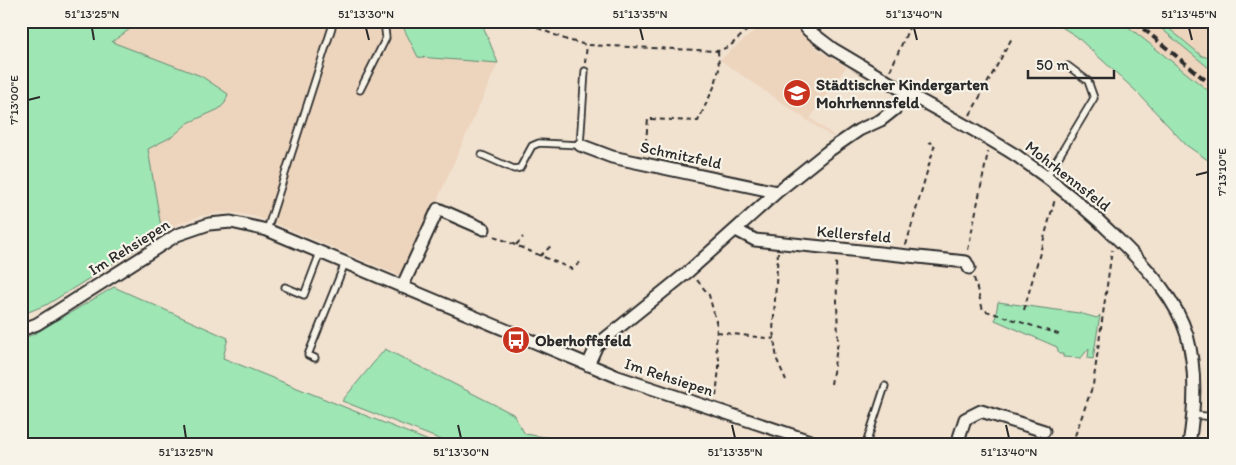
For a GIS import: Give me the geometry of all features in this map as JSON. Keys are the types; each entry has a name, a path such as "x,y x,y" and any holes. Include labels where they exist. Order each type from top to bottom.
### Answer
{"street":[{"name":"Mohrhennsfeld","path":"801,21 808,30 834,49 1018,157 1058,187 1115,236 1156,280 1176,308 1187,335 1194,369 1194,416 1189,444"},
{"path":"588,365 597,345 689,271 777,192 827,152 859,130 881,120 895,109 907,93"},
{"name":"Schmitzfeld","path":"580,145 612,158 777,192"},
{"path":"402,287 438,209 484,229"},
{"name":"Im Rehsiepen","path":"21,330 38,324 177,235 209,224 231,222 267,230 618,377 819,444"},
{"name":"Kellersfeld","path":"736,230 754,240 902,255 967,265"},
{"path":"957,444 965,418 982,411 1044,431"}],"lane":[{"path":"267,230 334,21"},
{"path":"360,90 386,38 384,21"},
{"path":"1046,178 1094,98 1088,81 1068,66"},
{"path":"482,155 514,169 520,168 532,146 539,143 580,145 585,71"},
{"path":"285,288 304,295 320,252"},
{"path":"315,358 308,355 345,263"},
{"path":"1215,323 1215,330"},
{"path":"866,444 885,386"},
{"path":"1194,416 1215,417"}],"path":[{"path":"522,21 540,30 586,46 718,51 730,46 757,21"},
{"path":"886,80 912,21"},
{"path":"965,126 1013,36"},
{"path":"585,71 586,46"},
{"path":"644,164 648,119 698,121 715,85 719,68 718,51"},
{"path":"990,140 967,265 976,280 983,310 1061,335"},
{"path":"902,255 935,144 929,142"},
{"path":"1024,310 1058,187"},
{"path":"484,229 487,233 572,269 582,261"},
{"path":"1072,444 1093,385 1115,236"},
{"path":"516,245 523,237"},
{"path":"540,256 552,245"},
{"path":"831,384 838,342 836,249"},
{"path":"778,255 773,331 777,360 786,380"},
{"path":"689,271 709,296 717,325 716,348 719,367 714,408"},
{"path":"717,332 774,339"}],"shaded area":[{"path":"141,21 400,21 418,57 498,63 403,277 254,216 219,213 200,216 180,223 162,233 148,149 173,136 188,123 219,109 112,42"},
{"name":"Städtischer Kindergarten Mohrhennsfeld","path":"766,21 789,21 820,51 846,67 810,118 834,136 832,137 720,60"},
{"path":"1121,21 1152,21 1215,73 1215,96"},
{"path":"1160,21 1215,21 1215,63 1209,58 1202,56"}],"green space":[{"path":"21,21 141,21 112,42 201,76 228,94 225,103 219,109 188,123 173,136 148,149 162,233 48,304 21,315"},
{"path":"400,21 481,21 498,63 418,57"},
{"path":"1052,21 1121,21 1215,96 1215,165 1186,145 1138,93 1076,36"},
{"path":"1152,21 1160,21 1202,56 1209,58 1215,63 1215,73"},
{"path":"114,287 228,338 223,358 436,444 21,444 21,339 34,334"},
{"path":"998,302 1079,313 1097,318 1100,315 1093,359 1088,358 1089,348 1081,358 1063,357 1063,354 1059,354 1057,347 995,320"},
{"path":"385,349 513,414 525,434 592,444 452,444 342,401"}],"railway":[{"path":"1134,21 1215,88"}],"place":[{"name":"Städtischer Kindergarten Mohrhennsfeld","path":"797,93"},
{"name":"Oberhoffsfeld","path":"516,340"}]}
